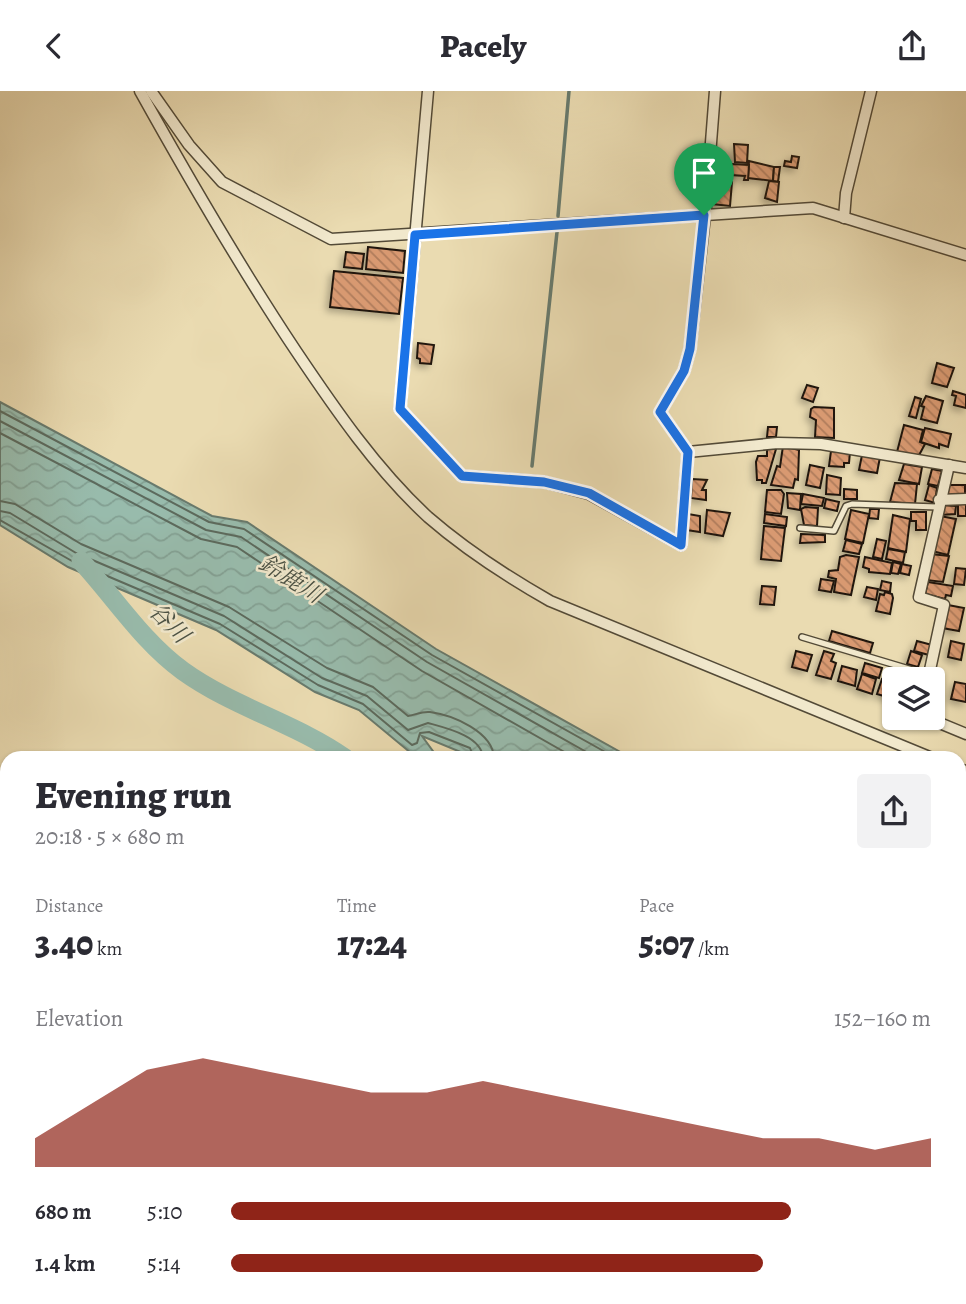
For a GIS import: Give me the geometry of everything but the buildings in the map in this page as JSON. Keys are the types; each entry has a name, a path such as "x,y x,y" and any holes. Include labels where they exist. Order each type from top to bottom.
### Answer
{"street":[{"path":"141,91 264,303 317,383 390,477 462,545 498,572 550,601 915,751"},
{"path":"151,91 201,160 234,190 331,239 813,208 966,255"},
{"path":"428,91 400,409 462,476 544,482 589,493 681,545 688,452 660,412 684,371 690,349 715,91"},
{"path":"844,218 846,193 871,91"},
{"path":"688,452 778,443 821,444 966,468"},
{"path":"931,667 944,605 919,597 949,465"},
{"path":"938,504 966,499"},
{"path":"945,725 966,733"}],"lane":[{"path":"800,528 834,531 846,506 852,504 938,504"},
{"path":"802,637 897,667"}],"water":[{"name":"鈴鹿川","path":"0,402 212,516 247,522 436,649 618,751 458,751 422,736 433,751 409,751 359,710 315,692 216,630 68,567 0,525"}],"waterway":[{"path":"558,216 569,91"},
{"path":"532,466 557,232"},
{"name":"谷川","path":"81,561 142,633 183,671 222,695 334,751"}],"route":[{"path":"704,215 690,349 684,371 660,412 688,452 681,545 589,493 544,482 462,476 414,428 400,409 415,235 704,215"}]}
